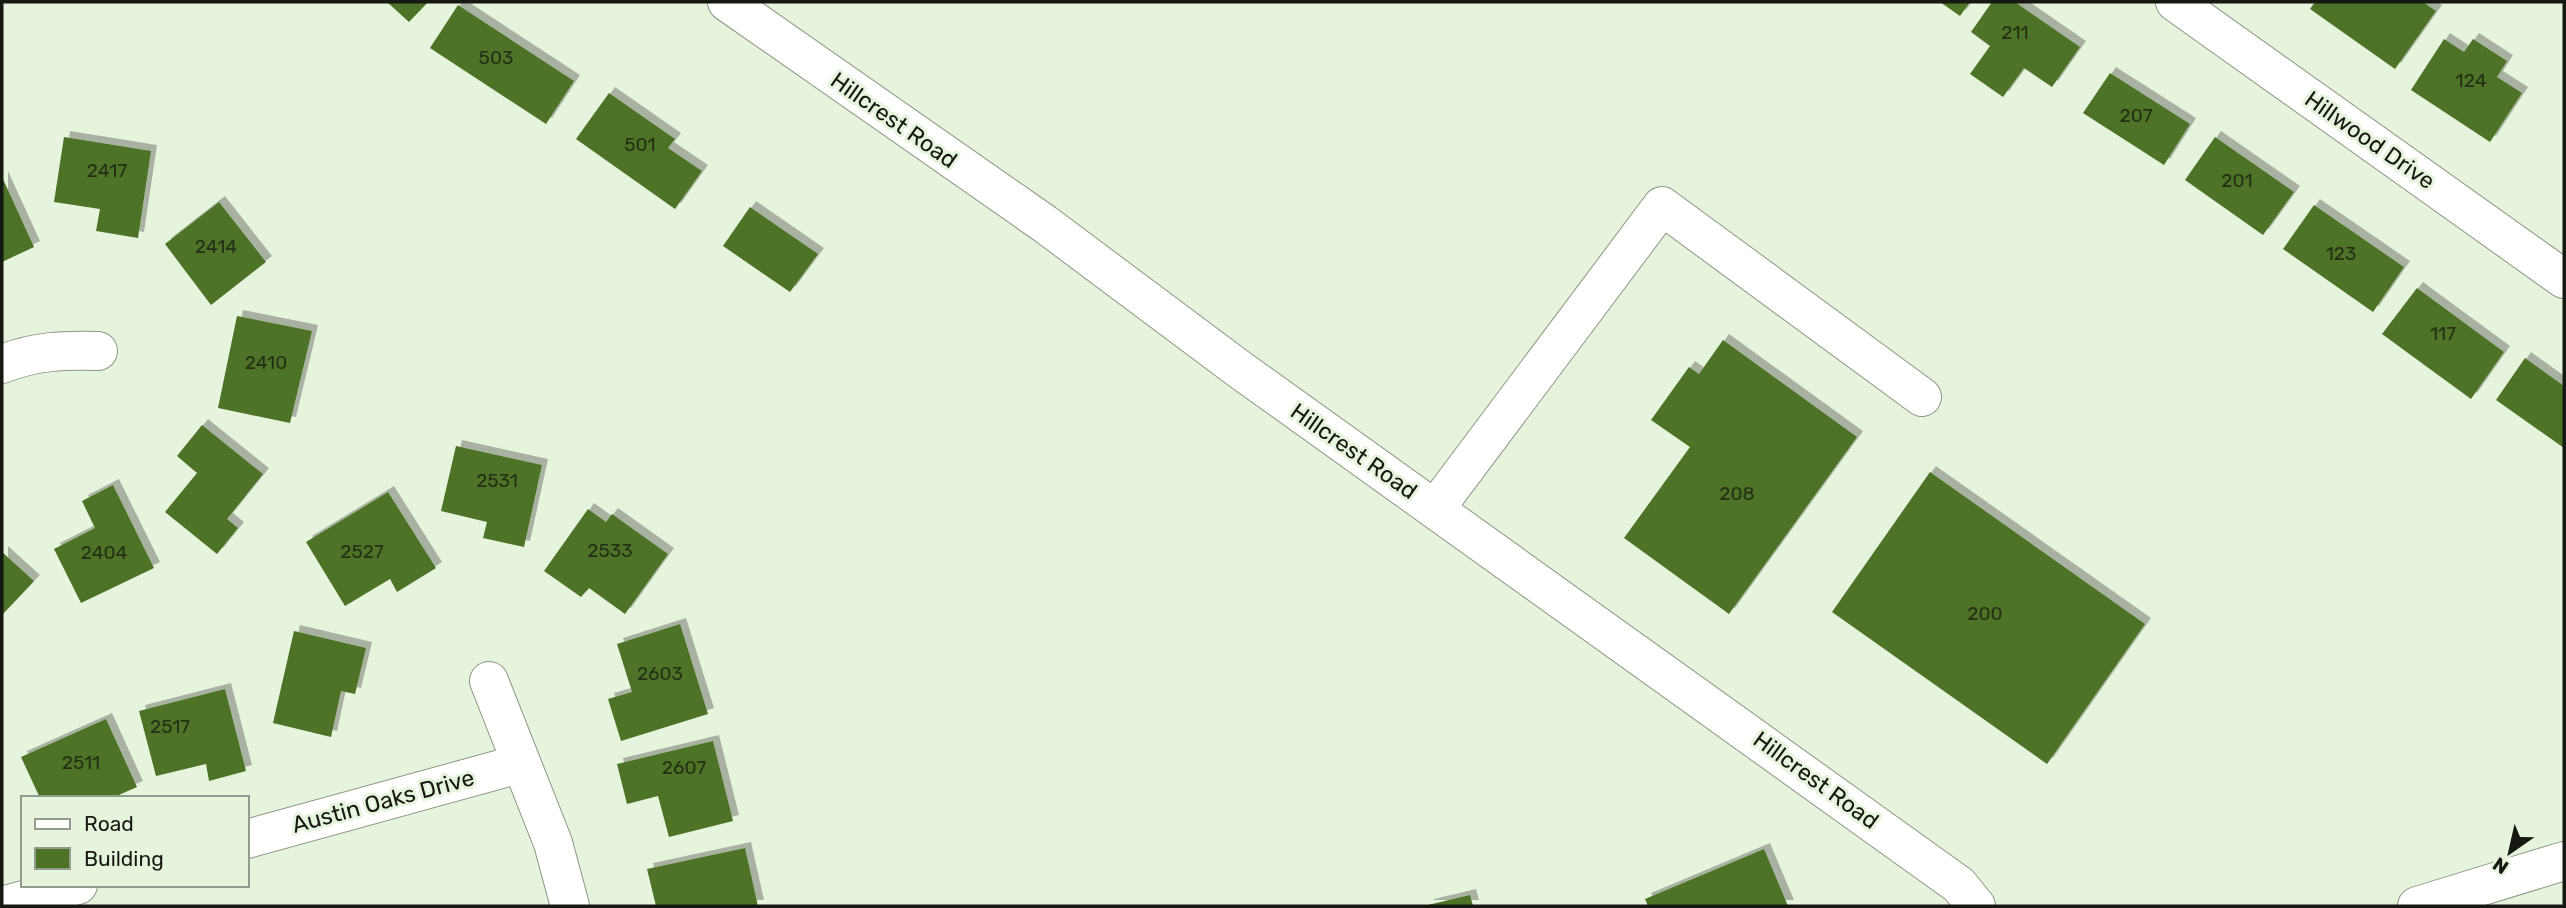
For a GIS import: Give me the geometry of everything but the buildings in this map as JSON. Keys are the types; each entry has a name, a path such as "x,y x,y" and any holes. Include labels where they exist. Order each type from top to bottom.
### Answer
{"street":[{"name":"Hillcrest Road","path":"727,2 1045,224 1240,369 1959,885 1976,906"},
{"name":"Hillwood Drive","path":"2175,2 2564,279"},
{"path":"1435,509 1662,206 1922,397"},
{"path":"2,365 29,354 56,349 98,351"},
{"path":"488,681 519,764 553,843 570,906"},
{"name":"Austin Oaks Drive","path":"248,839 519,764"},
{"path":"2417,906 2564,861"},
{"path":"2,906 71,887"}]}
